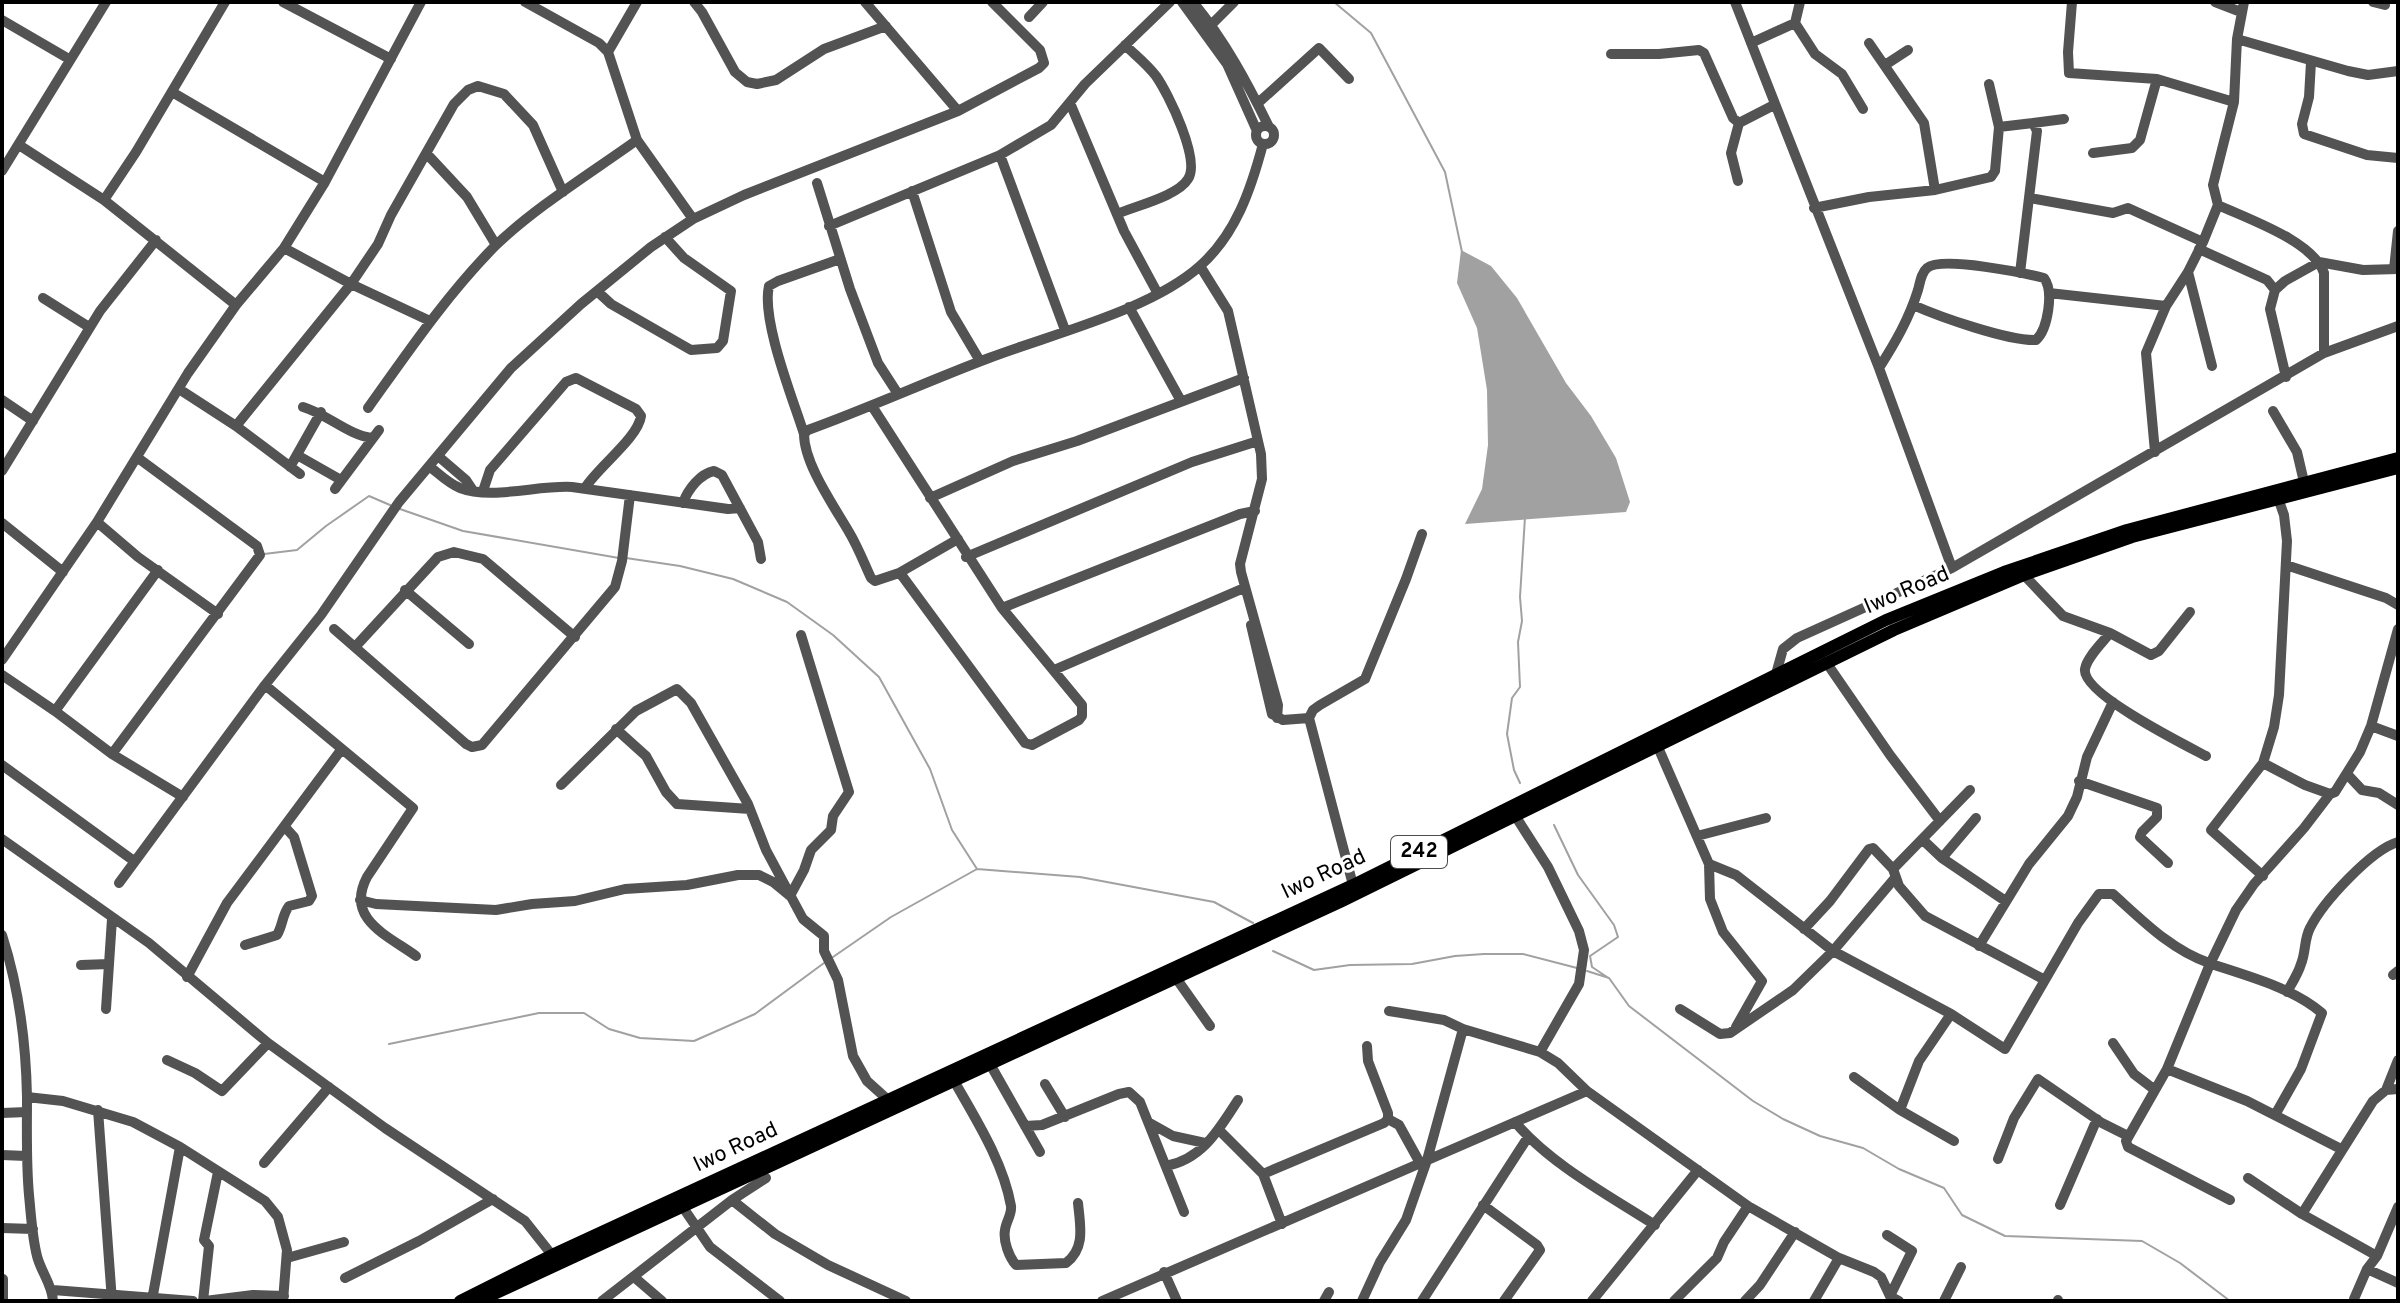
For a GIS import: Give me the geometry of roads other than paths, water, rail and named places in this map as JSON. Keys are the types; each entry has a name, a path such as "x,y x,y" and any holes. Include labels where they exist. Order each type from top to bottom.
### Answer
{"main road":[{"name":"Iwo Road","path":"460,1301 887,1099 1176,978 1516,817 1657,745 1776,674 1886,620 2004,572 2142,525 2304,482 2394,464"},
{"name":"Iwo Road","path":"479,1301 990,1064 1038,1036 1709,713 1908,624 2024,575 2132,537 2394,464"}],"street":[{"path":"2,171 106,2"},
{"path":"104,200 225,2"},
{"path":"283,2 391,59"},
{"path":"2,660 97,522 179,389 236,305 284,248 325,182 421,2"},
{"path":"525,2 538,5 599,43 608,52 637,140 693,219"},
{"path":"608,52 637,2"},
{"path":"694,2 705,7 735,72 747,82 757,84 776,80 824,49 886,26"},
{"path":"865,2 958,111"},
{"path":"119,883 265,685 321,615 397,506 511,368 665,237 693,219 744,195 958,111 1044,63 1040,50 992,2"},
{"path":"1029,17 1043,2"},
{"path":"829,226 1000,155 1051,125 1085,84 1170,2"},
{"path":"1182,2 1227,64 1257,131 1256,137 1263,144"},
{"path":"804,434 980,361 1129,307 1158,294 1200,266 1235,225 1263,144 1273,140 1274,135 1242,71 1193,2"},
{"path":"1211,25 1234,2"},
{"path":"1735,2 1879,368 1952,568"},
{"path":"2072,2 2069,73 2157,79 2234,102"},
{"path":"2155,452 2146,353 2166,306 2201,246 2218,205 2213,185 2234,102 2237,39 2243,7 2215,2"},
{"path":"2373,2 2385,5"},
{"path":"1800,3 1795,23 1815,54 1842,74 1863,109"},
{"path":"2,20 69,59"},
{"path":"1751,43 1795,23"},
{"path":"2237,39 2311,62 2368,75 2398,71"},
{"path":"1869,43 1924,123 1935,190"},
{"path":"1117,214 1170,193 1186,182 1191,174 1189,149 1169,97 1154,73 1125,45"},
{"path":"1258,103 1319,48 1349,79"},
{"path":"1611,54 1699,50 1704,53 1735,121 1739,123"},
{"path":"1885,65 1908,50"},
{"path":"2311,62 2309,97 2302,124 2304,134 2367,155 2398,158"},
{"path":"2093,153 2132,148 2140,140 2157,79"},
{"path":"1814,208 1869,197 1935,190 1991,177 1995,171 1999,127 1989,84"},
{"path":"236,426 351,284 378,244 391,215 454,104 468,90 478,86 504,94 533,125 563,192"},
{"path":"172,92 325,182"},
{"path":"1070,103 1117,214 1158,294"},
{"path":"1738,181 1731,153 1739,123 1774,105"},
{"path":"1999,127 2064,119"},
{"path":"2020,273 2037,139 2033,123"},
{"path":"1257,131 1264,126 1269,127"},
{"path":"368,408 430,321 496,245 563,192 637,140"},
{"path":"19,145 104,200 236,305"},
{"path":"427,154 467,197 496,245"},
{"path":"1000,155 1065,330"},
{"path":"817,183 840,259 878,363 898,394"},
{"path":"912,191 951,312 980,361"},
{"path":"2030,198 2113,213 2128,208 2267,280 2275,290"},
{"path":"2218,205 2283,236 2311,253 2319,262 2324,273 2324,353"},
{"path":"2286,377 2270,309 2275,290 2319,262 2363,270 2396,269 2398,231"},
{"path":"598,292 611,304 691,350 717,348 723,341 731,291 684,258 665,237"},
{"path":"2,471 89,327 156,240"},
{"path":"284,248 430,321"},
{"path":"840,259 778,281 769,286 767,294 775,339 804,434 804,443 823,489 875,581 899,573 958,539"},
{"path":"1879,368 1903,331 1923,274 1932,265 1946,263 2044,278 2049,293 2044,327 2036,340 1938,316 1913,305"},
{"path":"1200,266 1228,311 1263,468 1240,564 1257,656 1270,709 1277,718 1309,718"},
{"path":"2188,272 2212,366"},
{"path":"2049,293 2166,306"},
{"path":"43,298 89,327"},
{"path":"1129,307 1181,401"},
{"path":"1776,674 1783,649 1797,638 1952,568 2324,353 2398,326"},
{"path":"478,490 490,470 566,382 576,378 636,409 641,416 636,429 593,475 585,488"},
{"path":"930,498 1013,461 1077,441 1244,378"},
{"path":"179,389 236,426 300,474"},
{"path":"2,400 33,421"},
{"path":"872,406 958,539 966,557 1002,608 1082,705 1079,720 1032,745 1025,743 899,573"},
{"path":"297,455 338,484 375,434 358,433 321,412 303,407"},
{"path":"2273,411 2297,452 2304,482"},
{"path":"290,467 321,412"},
{"path":"966,557 1192,462 1258,441"},
{"path":"438,456 478,490"},
{"path":"112,754 260,555 257,546 138,458"},
{"path":"429,466 461,488 501,493 550,485 740,508"},
{"path":"443,477 451,467"},
{"path":"683,503 702,476 714,471 727,481 758,542 761,559"},
{"path":"334,629 472,747 482,745 615,587 622,561 630,495"},
{"path":"2263,876 2211,830 2263,763 2274,727 2279,695 2287,541 2278,498"},
{"path":"1002,608 1240,514 1255,511"},
{"path":"97,522 218,614"},
{"path":"2,523 63,572"},
{"path":"1353,885 1309,718 1320,705 1365,679 1422,534"},
{"path":"355,647 438,557 454,552 483,559 575,637"},
{"path":"2286,565 2386,598 2398,605"},
{"path":"55,711 158,570"},
{"path":"2024,575 2063,616 2110,633 2155,655 2190,612"},
{"path":"1054,670 1244,588"},
{"path":"405,590 469,644"},
{"path":"2230,1200 2132,1150 2126,1145 2128,1136 2167,1069 2236,910 2254,884 2330,794 2335,792 2347,774 2371,726 2398,629"},
{"path":"2110,633 2087,663 2085,671 2092,685 2113,702 2206,756"},
{"path":"790,896 811,850 831,830 833,816 849,792 801,635"},
{"path":"1826,662 1940,821"},
{"path":"2,675 112,754 183,797"},
{"path":"265,685 413,808 367,877 360,900 365,919 416,956"},
{"path":"561,785 636,711 677,689 691,703 750,809 766,850 803,919 824,936 824,951 838,980 853,1056 867,1081 887,1099"},
{"path":"1979,946 2004,900 2068,816 2077,797 2079,781 2113,702"},
{"path":"2371,726 2398,736"},
{"path":"616,729 646,756 666,792 677,804 750,809"},
{"path":"1657,745 1709,864 1710,899 1723,932 1762,981 1736,1027"},
{"path":"187,977 227,903 341,750"},
{"path":"2263,763 2330,794"},
{"path":"2,765 134,861"},
{"path":"2347,774 2362,790 2379,793 2398,805"},
{"path":"2079,781 2157,808 2157,817 2140,837 2168,863"},
{"path":"1680,1009 1724,1035 1793,990 1833,951 1894,874 1970,790"},
{"path":"1516,817 1548,867 1579,931 1584,950 1579,984 1540,1052"},
{"path":"1697,836 1766,818"},
{"path":"1942,858 1976,818"},
{"path":"245,945 277,935 282,915 289,906 309,901 312,896 294,837 285,827"},
{"path":"2,839 149,943 268,1043 385,1128 525,1221 552,1255"},
{"path":"1923,840 1942,858 2004,900"},
{"path":"2287,992 2301,965 2310,928 2320,913 2374,856 2387,845 2398,842"},
{"path":"1804,929 1830,901 1869,849 1876,850 1909,900 1925,916 2043,979"},
{"path":"1709,864 1736,875 1833,951 1951,1014 2005,1049 2078,923 2097,897 2106,892 2113,894 2158,934 2210,964 2287,992 2316,1007 2323,1015 2301,1069 2275,1115"},
{"path":"360,900 376,904 496,910 575,901 625,889 676,886 738,875 759,875 790,896"},
{"path":"106,1009 112,919"},
{"path":"2,935 18,996 25,1050 26,1156 33,1229 40,1264 53,1295 193,1301"},
{"path":"81,965 109,964"},
{"path":"1176,978 1210,1026"},
{"path":"1749,1005 1761,1013"},
{"path":"1389,1011 1444,1020 1463,1029 1540,1052 1558,1063 1587,1091 1748,1206 1839,1258 1874,1272 1881,1277 1892,1296"},
{"path":"1900,1110 1919,1061 1951,1014"},
{"path":"1362,1301 1380,1262 1406,1220 1463,1029"},
{"path":"167,1060 195,1073 222,1091 268,1043"},
{"path":"2113,1043 2134,1074 2155,1090"},
{"path":"1367,1046 1368,1061 1388,1119"},
{"path":"2302,1214 2373,1101 2386,1090 2398,1060"},
{"path":"990,1064 1040,1152"},
{"path":"2167,1069 2275,1115 2341,1149"},
{"path":"1854,1077 1900,1110 1954,1141"},
{"path":"953,1079 979,1124 1004,1180 1012,1211 1005,1234 1010,1259 1016,1265 1066,1263 1072,1259 1081,1238 1078,1203"},
{"path":"1998,1159 2014,1118 2038,1079 2128,1136"},
{"path":"1045,1084 1065,1117"},
{"path":"264,1163 329,1087"},
{"path":"2386,1090 2398,1089"},
{"path":"1102,1301 1587,1091"},
{"path":"1025,1126 1042,1125 1129,1092 1140,1102 1184,1212"},
{"path":"27,1097 63,1101 133,1122 180,1147 273,1208 287,1258 284,1298 253,1295 204,1301 209,1246 204,1240 218,1172"},
{"path":"1166,1166 1190,1159 1220,1131 1238,1100"},
{"path":"98,1110 111,1297"},
{"path":"2,1113 27,1112"},
{"path":"1388,1119 1399,1125 1424,1162"},
{"path":"1263,1174 1388,1119"},
{"path":"2060,1205 2097,1119"},
{"path":"1148,1122 1173,1136 1205,1143"},
{"path":"1515,1122 1528,1137 1587,1181 1655,1225"},
{"path":"1220,1131 1263,1174 1282,1224"},
{"path":"1422,1301 1528,1137"},
{"path":"152,1300 180,1147"},
{"path":"2,1155 26,1156"},
{"path":"1592,1301 1698,1170"},
{"path":"602,1301 732,1200 766,1178"},
{"path":"2248,1178 2302,1214 2377,1256"},
{"path":"345,1278 493,1199"},
{"path":"732,1200 775,1234 828,1265 906,1301"},
{"path":"1483,1205 1540,1250 1504,1301"},
{"path":"682,1206 710,1247 780,1301"},
{"path":"1674,1301 1717,1258 1748,1206"},
{"path":"2354,1299 2398,1207"},
{"path":"2,1228 33,1229"},
{"path":"1745,1301 1760,1285 1795,1232"},
{"path":"1876,1301 1892,1296 1912,1251 1887,1235"},
{"path":"287,1258 344,1242"},
{"path":"1814,1301 1839,1258"},
{"path":"1944,1301 1961,1267"},
{"path":"2367,1269 2398,1283"},
{"path":"1164,1272 1177,1301"},
{"path":"634,1277 662,1301"},
{"path":"3,1279 3,1301"}],"waterway":[{"path":"1334,2 1371,33 1445,172 1462,252"},
{"path":"264,554 297,550 369,496 390,505"},
{"path":"400,509 463,531 619,558"},
{"path":"1520,783 1514,770 1507,734 1512,698 1520,687 1518,642 1522,621 1520,597 1525,517"},
{"path":"626,558 680,566 733,579 787,602 833,635 879,677 930,769 952,830 977,869 1080,877 1214,902 1253,923"},
{"path":"1554,825 1578,875 1614,925 1618,937 1590,956 1592,967 1607,977"},
{"path":"833,957 891,917 977,869"},
{"path":"1273,951 1314,970 1350,965 1412,964 1484,954 1523,954 1577,968"},
{"path":"389,1044 539,1013 584,1013 609,1029 640,1038 694,1041 755,1014 824,963"},
{"path":"1587,971 1609,978 1629,1006 1753,1101 1820,1136 1863,1148 1899,1169 1944,1188 1962,1215 2005,1236 2142,1241 2180,1263 2230,1301"}]}
